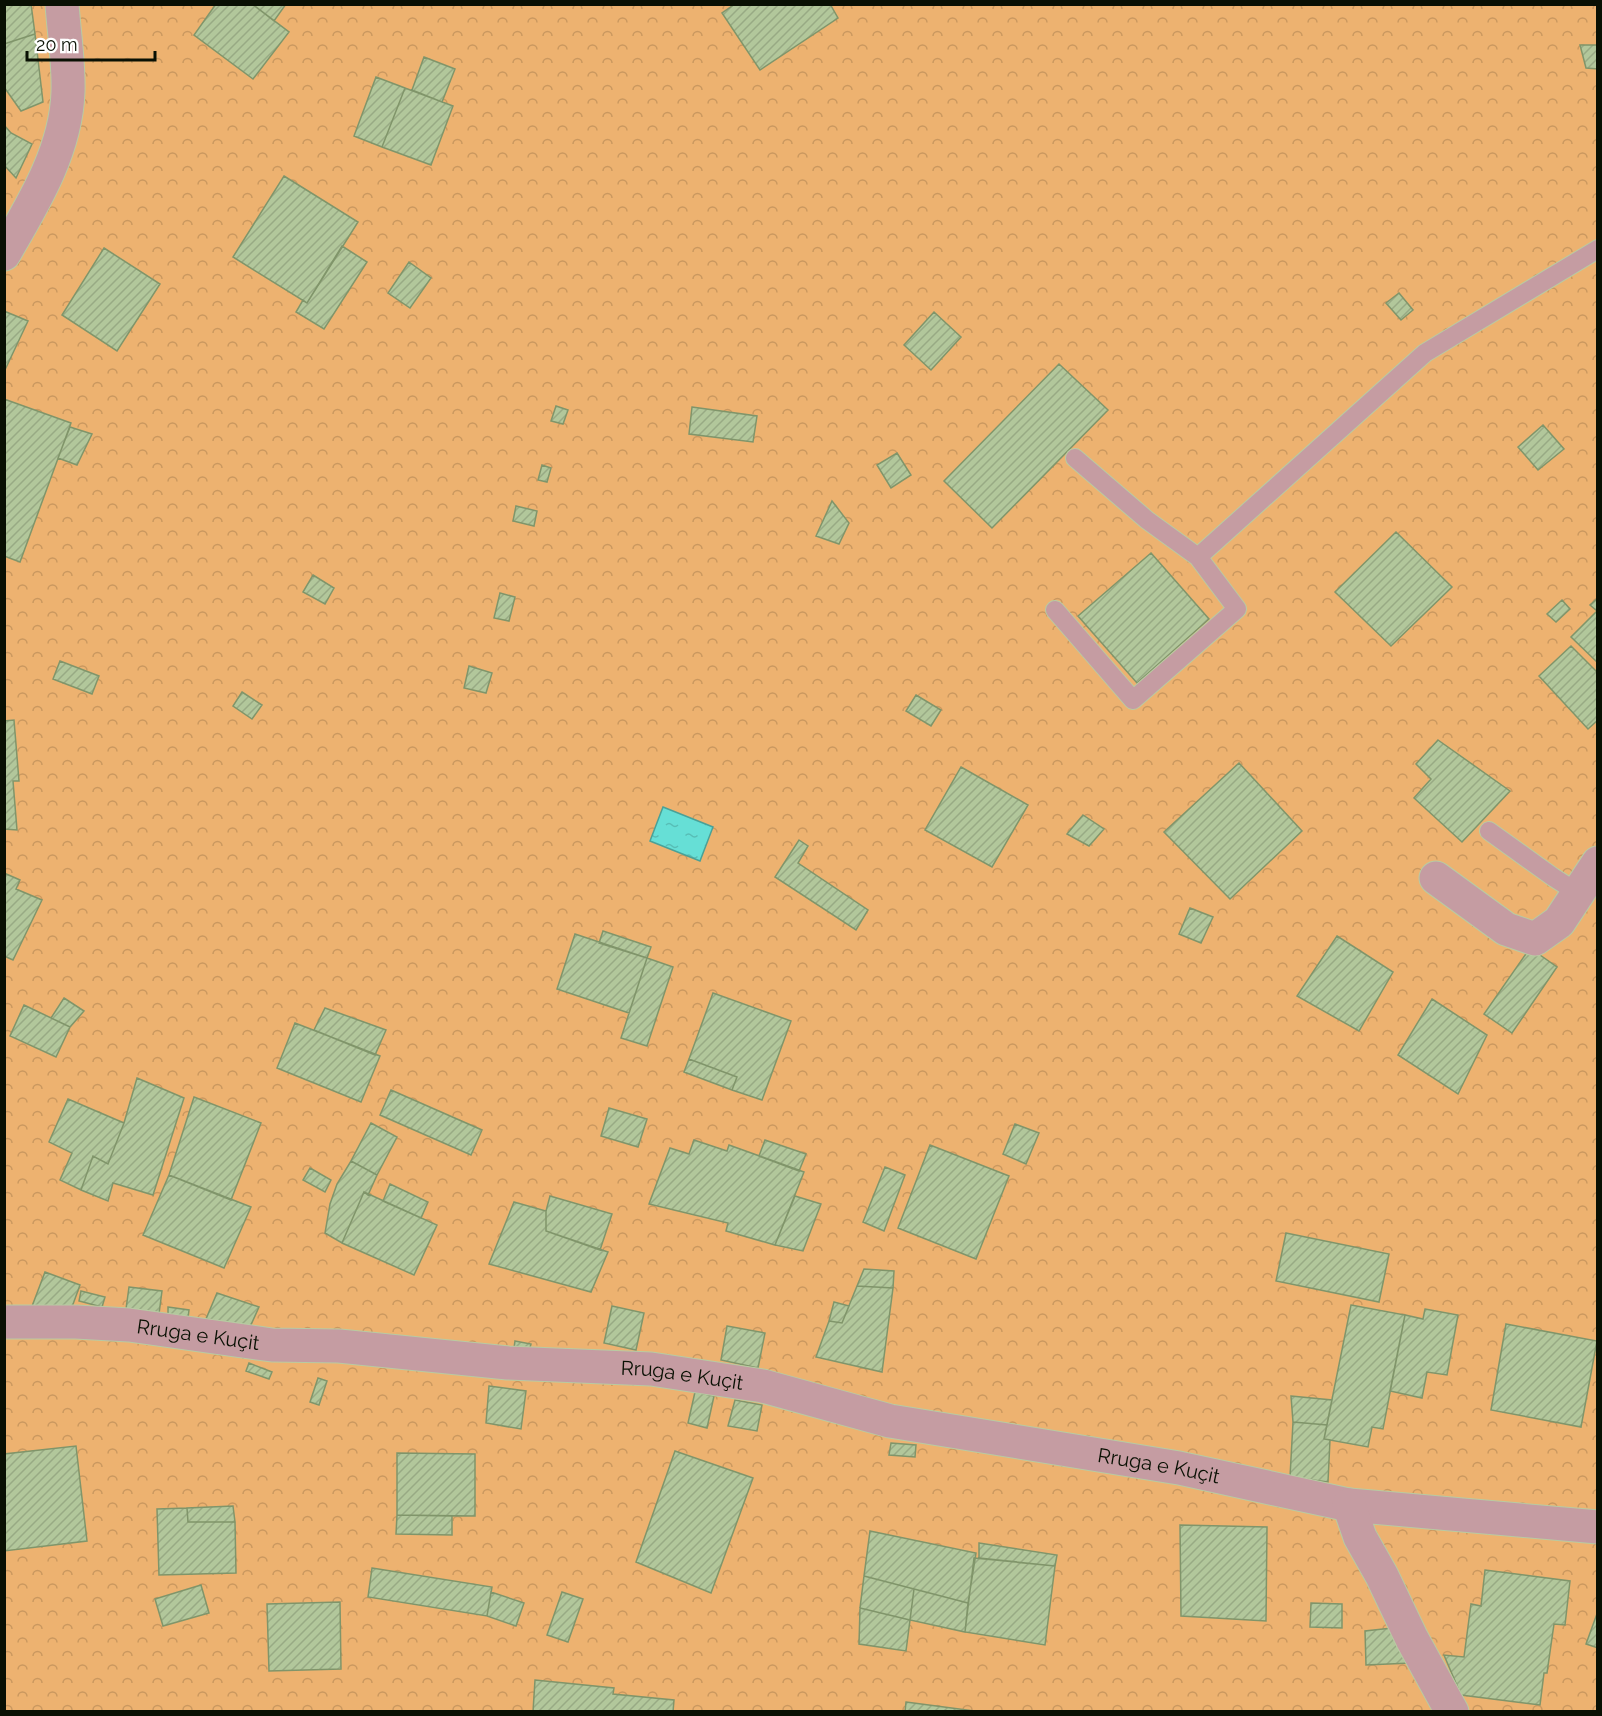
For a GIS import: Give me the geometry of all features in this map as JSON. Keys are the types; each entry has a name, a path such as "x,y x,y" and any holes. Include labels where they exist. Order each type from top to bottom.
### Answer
{"street":[{"path":"4,254 52,165 61,133 68,92 62,4"},
{"path":"1436,878 1506,929 1535,939 1559,922 1598,863"},
{"name":"Rruga e Kuçit","path":"4,1322 129,1325 272,1346 339,1346 508,1363 662,1371 763,1386 890,1421 1179,1468 1349,1505 1598,1527"},
{"path":"1349,1505 1360,1537 1382,1576 1412,1640 1452,1712"}],"lane":[{"path":"1198,557 1425,353 1598,249"},
{"path":"1055,610 1133,700 1237,609 1198,557 1147,520 1075,458"},
{"path":"1489,831 1578,893"}],"green space":[{"path":"5,5 1597,5 1597,1711 5,1711"}],"water":[{"path":"663,807 713,827 700,861 650,841"}],"building":[{"path":"4,4 31,4 35,34 4,44"},
{"path":"216,4 252,4 289,32 253,79 194,35"},
{"path":"256,4 286,4 274,21 255,6"},
{"path":"735,4 830,4 838,18 760,70 722,13"},
{"path":"35,34 43,102 21,111 4,87 4,44"},
{"path":"1580,45 1598,45 1598,69 1586,68"},
{"path":"424,57 455,69 442,102 412,90"},
{"path":"376,77 405,88 382,147 354,136"},
{"path":"405,88 453,106 431,165 382,147"},
{"path":"4,125 11,133 32,144 16,178 4,165"},
{"path":"284,176 358,222 307,303 233,257"},
{"path":"342,246 367,262 324,329 296,312 303,300 307,303"},
{"path":"104,248 160,284 117,351 62,315"},
{"path":"409,262 431,278 410,308 388,293"},
{"path":"1399,293 1413,310 1401,320 1386,303"},
{"path":"4,311 28,321 4,372"},
{"path":"934,312 961,337 931,370 904,345"},
{"path":"1059,364 1108,410 992,528 944,481"},
{"path":"4,399 71,423 20,562 4,556"},
{"path":"556,406 568,410 563,424 551,421"},
{"path":"692,407 757,416 753,442 689,434"},
{"path":"1543,425 1564,449 1538,470 1518,447"},
{"path":"70,427 92,434 77,465 58,458"},
{"path":"897,453 911,475 891,488 877,465"},
{"path":"542,465 551,468 547,482 538,480"},
{"path":"832,501 849,523 839,544 816,536"},
{"path":"516,506 537,511 534,526 513,521"},
{"path":"1396,532 1452,587 1391,646 1335,592"},
{"path":"1151,553 1209,619 1137,683 1078,616"},
{"path":"313,575 334,588 325,604 303,592"},
{"path":"500,593 515,597 509,621 494,618"},
{"path":"1598,598 1598,663 1571,637 1597,611 1590,605"},
{"path":"1562,600 1570,609 1556,622 1547,614"},
{"path":"1571,646 1598,673 1598,720 1588,729 1539,676"},
{"path":"60,661 99,676 92,694 53,679"},
{"path":"469,666 492,673 486,693 464,688"},
{"path":"242,692 262,705 252,719 233,706"},
{"path":"916,695 941,710 931,726 906,711"},
{"path":"14,720 19,781 13,781 17,830 4,829 4,721"},
{"path":"1438,740 1510,791 1462,842 1414,798 1431,779 1416,764"},
{"path":"1239,763 1302,831 1230,899 1164,832"},
{"path":"961,767 1028,805 992,867 925,830"},
{"path":"1083,815 1104,829 1089,846 1067,834"},
{"path":"799,840 808,846 798,863 868,910 856,930 775,877"},
{"path":"4,873 20,880 16,889 42,900 13,960 4,956"},
{"path":"1190,908 1213,917 1201,943 1179,934"},
{"path":"603,931 651,947 647,958 599,943"},
{"path":"575,934 647,958 629,1013 557,989"},
{"path":"1337,936 1393,972 1359,1031 1297,996"},
{"path":"1530,948 1557,967 1512,1033 1484,1014"},
{"path":"647,958 673,967 647,1046 621,1038"},
{"path":"713,993 791,1021 762,1100 732,1090 737,1077 689,1059"},
{"path":"64,998 84,1011 70,1027 51,1018"},
{"path":"1432,999 1487,1035 1458,1094 1398,1055"},
{"path":"24,1005 70,1027 56,1057 10,1036"},
{"path":"325,1008 386,1030 375,1055 314,1030"},
{"path":"295,1023 380,1056 361,1102 277,1068"},
{"path":"689,1059 737,1077 732,1090 684,1072"},
{"path":"137,1078 184,1098 153,1195 113,1183 108,1201 81,1190 93,1156 108,1164 124,1123"},
{"path":"391,1090 482,1130 471,1155 380,1115"},
{"path":"194,1097 261,1123 231,1200 169,1175"},
{"path":"68,1099 124,1123 108,1164 93,1156 81,1190 60,1180 72,1153 49,1142"},
{"path":"609,1108 647,1119 638,1147 601,1136"},
{"path":"371,1123 397,1137 377,1175 351,1161"},
{"path":"1015,1124 1039,1133 1026,1164 1003,1154"},
{"path":"694,1140 727,1151 729,1145 804,1172 775,1245 726,1231 728,1223 649,1204 670,1148 689,1154"},
{"path":"765,1140 806,1154 799,1171 759,1156"},
{"path":"930,1145 1009,1176 976,1259 898,1228"},
{"path":"351,1161 377,1175 368,1195 364,1192 342,1243 325,1233 330,1204 337,1184"},
{"path":"885,1167 905,1175 884,1231 863,1222"},
{"path":"310,1168 331,1180 325,1192 303,1180"},
{"path":"169,1175 251,1207 224,1268 143,1235"},
{"path":"390,1184 428,1202 421,1218 383,1201"},
{"path":"364,1192 437,1225 414,1275 342,1243"},
{"path":"550,1196 612,1214 600,1250 546,1231 546,1211"},
{"path":"795,1196 821,1204 803,1251 775,1245"},
{"path":"514,1202 546,1211 546,1231 608,1252 591,1292 489,1264"},
{"path":"1286,1233 1389,1254 1379,1302 1276,1281"},
{"path":"864,1269 894,1271 893,1288 857,1286"},
{"path":"45,1272 80,1285 72,1307 31,1309"},
{"path":"857,1286 893,1288 882,1372 816,1357 829,1321 842,1323"},
{"path":"129,1287 162,1291 159,1314 126,1309"},
{"path":"81,1291 105,1297 102,1307 79,1301"},
{"path":"217,1293 259,1307 250,1327 206,1319"},
{"path":"834,1302 849,1306 842,1323 829,1321"},
{"path":"1351,1305 1405,1315 1383,1429 1372,1427 1368,1447 1324,1439"},
{"path":"612,1306 644,1313 636,1350 604,1343"},
{"path":"168,1307 189,1310 188,1318 168,1315"},
{"path":"1425,1309 1458,1315 1447,1375 1427,1372 1422,1398 1390,1391 1405,1315 1423,1319"},
{"path":"1506,1324 1597,1341 1581,1427 1491,1410"},
{"path":"727,1326 765,1333 758,1368 721,1360"},
{"path":"515,1341 531,1344 529,1351 514,1348"},
{"path":"249,1363 272,1372 269,1379 246,1371"},
{"path":"318,1378 327,1381 319,1405 310,1402"},
{"path":"489,1386 526,1391 521,1429 486,1423"},
{"path":"695,1392 714,1396 707,1428 688,1423"},
{"path":"1291,1396 1332,1400 1327,1425 1293,1422"},
{"path":"735,1400 762,1405 757,1431 728,1426"},
{"path":"1293,1422 1327,1425 1324,1439 1330,1440 1328,1482 1290,1477"},
{"path":"891,1443 916,1445 915,1457 889,1455"},
{"path":"76,1446 87,1541 4,1551 4,1454"},
{"path":"675,1451 753,1478 711,1593 636,1562"},
{"path":"397,1453 475,1454 475,1516 397,1515"},
{"path":"233,1506 235,1522 188,1522 187,1508"},
{"path":"187,1508 188,1522 235,1522 236,1573 159,1575 157,1509"},
{"path":"397,1515 452,1516 452,1535 396,1534"},
{"path":"1180,1525 1267,1527 1266,1621 1181,1616"},
{"path":"870,1531 976,1553 968,1603 864,1576"},
{"path":"979,1543 1057,1555 1055,1566 979,1558"},
{"path":"974,1558 1055,1566 1045,1645 965,1632"},
{"path":"372,1568 492,1587 487,1616 368,1597"},
{"path":"1485,1570 1570,1581 1565,1625 1554,1624 1540,1705 1461,1695 1444,1655 1464,1657 1471,1604 1481,1606"},
{"path":"864,1576 914,1589 910,1620 860,1608"},
{"path":"201,1585 209,1613 163,1626 155,1599"},
{"path":"914,1589 968,1603 965,1632 910,1620"},
{"path":"491,1592 524,1603 516,1626 487,1616"},
{"path":"562,1592 583,1599 568,1642 547,1635"},
{"path":"340,1602 341,1669 269,1671 267,1604"},
{"path":"1311,1603 1342,1604 1342,1628 1310,1627"},
{"path":"860,1608 910,1620 906,1651 859,1644"},
{"path":"1598,1611 1598,1648 1586,1644"},
{"path":"1392,1628 1411,1663 1366,1665 1365,1631"},
{"path":"535,1680 614,1688 613,1694 674,1700 673,1712 533,1712"},
{"path":"906,1702 982,1712 905,1712"}]}
